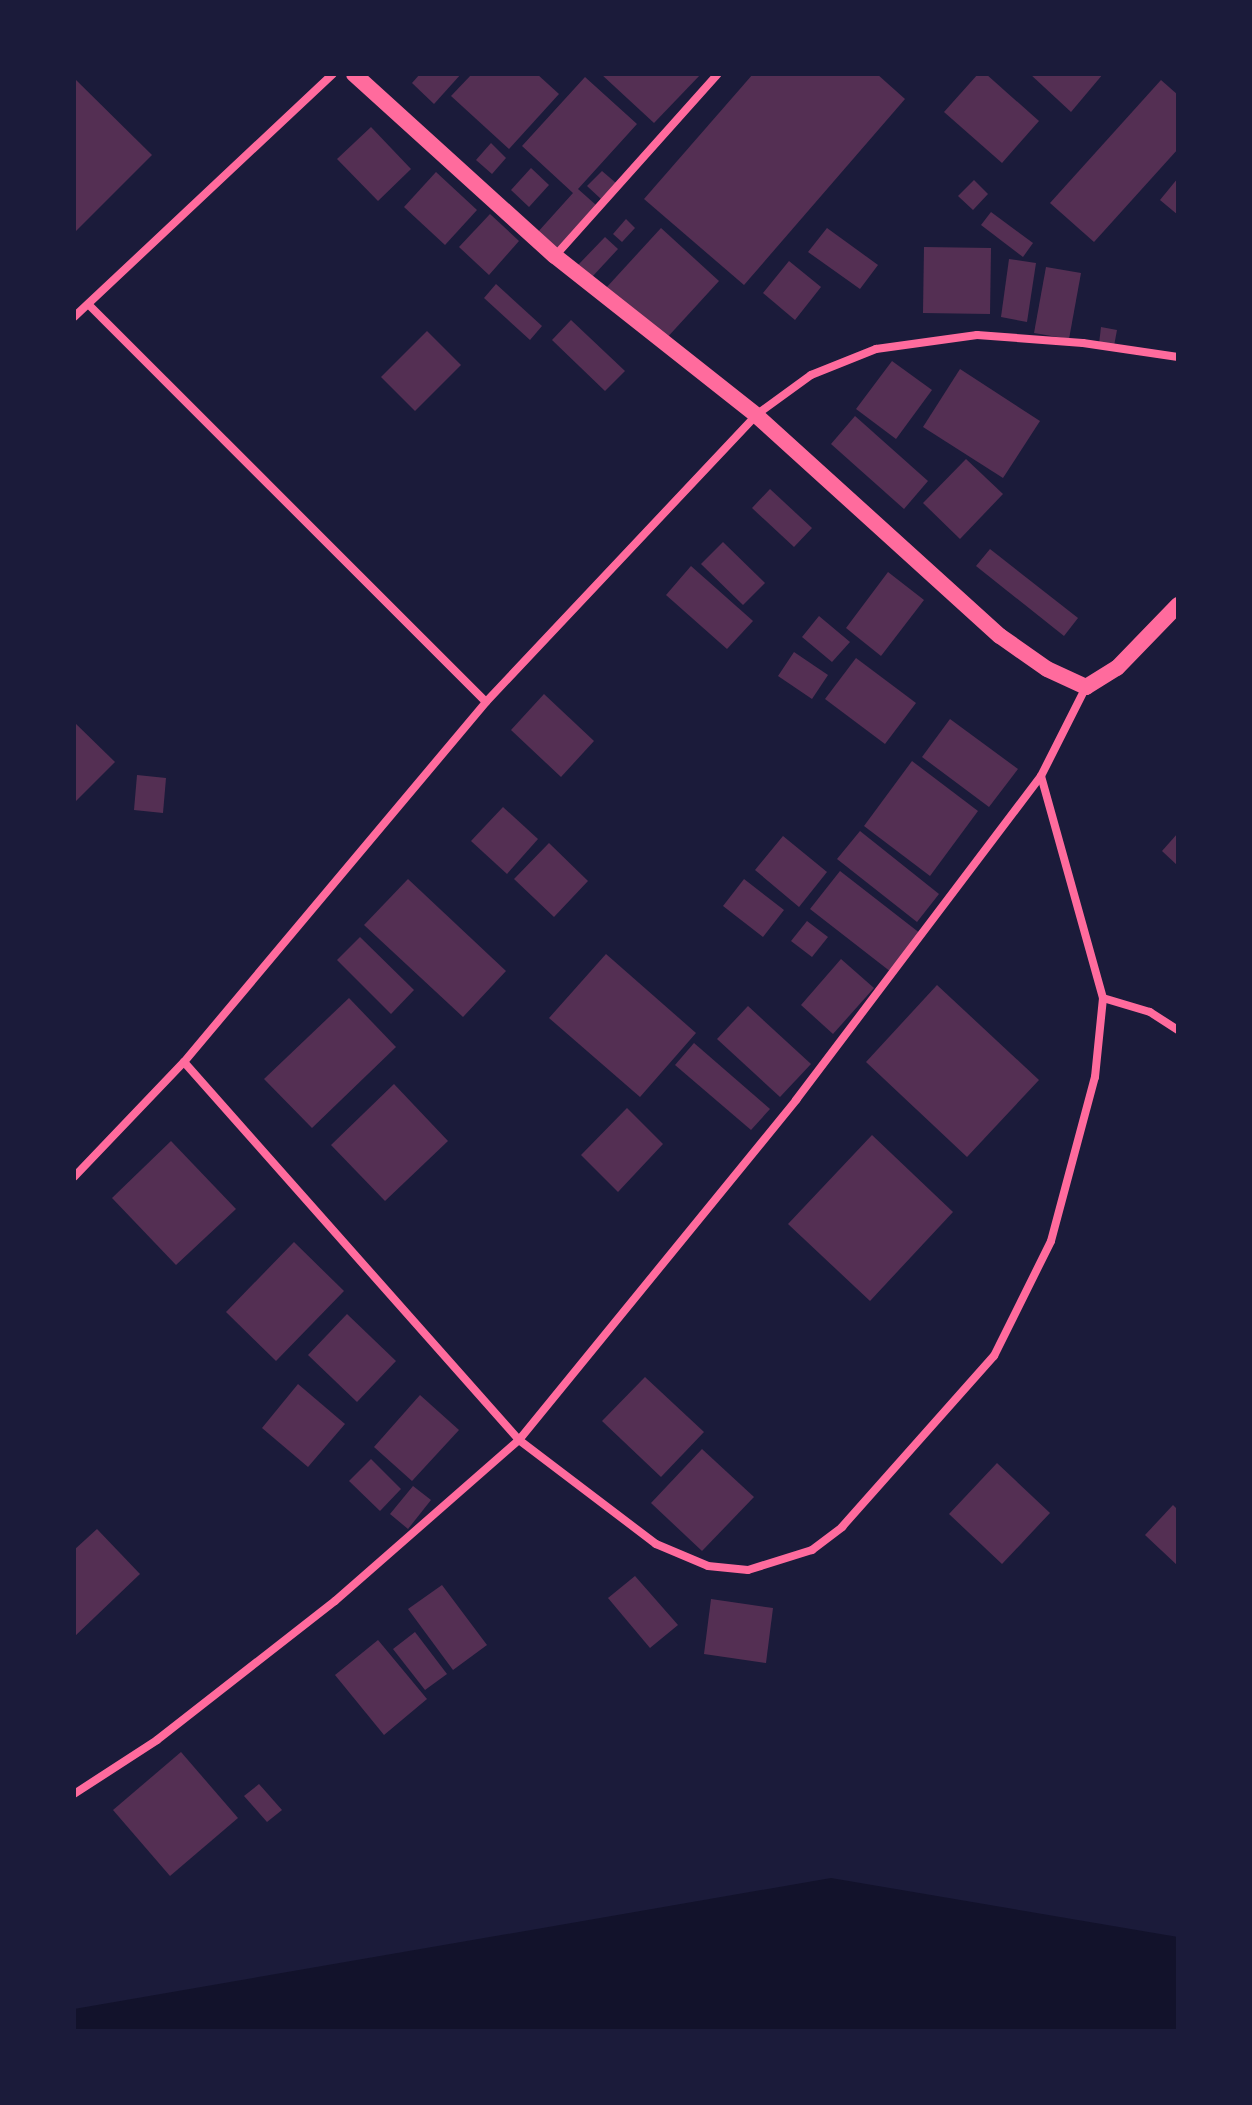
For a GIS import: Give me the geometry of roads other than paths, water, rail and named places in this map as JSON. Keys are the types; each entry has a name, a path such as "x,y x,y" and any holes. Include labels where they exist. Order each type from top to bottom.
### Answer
{"main road":[{"path":"354,74 555,256 756,415 1000,636 1047,669 1086,687 1117,668 1178,605"}],"street":[{"path":"74,317 333,74"},
{"path":"555,256 718,74"},
{"path":"89,305 486,702"},
{"path":"74,1177 184,1062 486,702 756,415 811,375 876,349 977,335 1083,343 1178,357"},
{"path":"74,1794 157,1740 335,1601 519,1440 796,1100 1041,776 1086,687"},
{"path":"184,1062 519,1440 656,1544 708,1566 748,1570 812,1550 842,1527 994,1356 1016,1319 1051,1241 1095,1077 1103,998 1041,776"},
{"path":"1103,998 1150,1012 1178,1030"}]}
